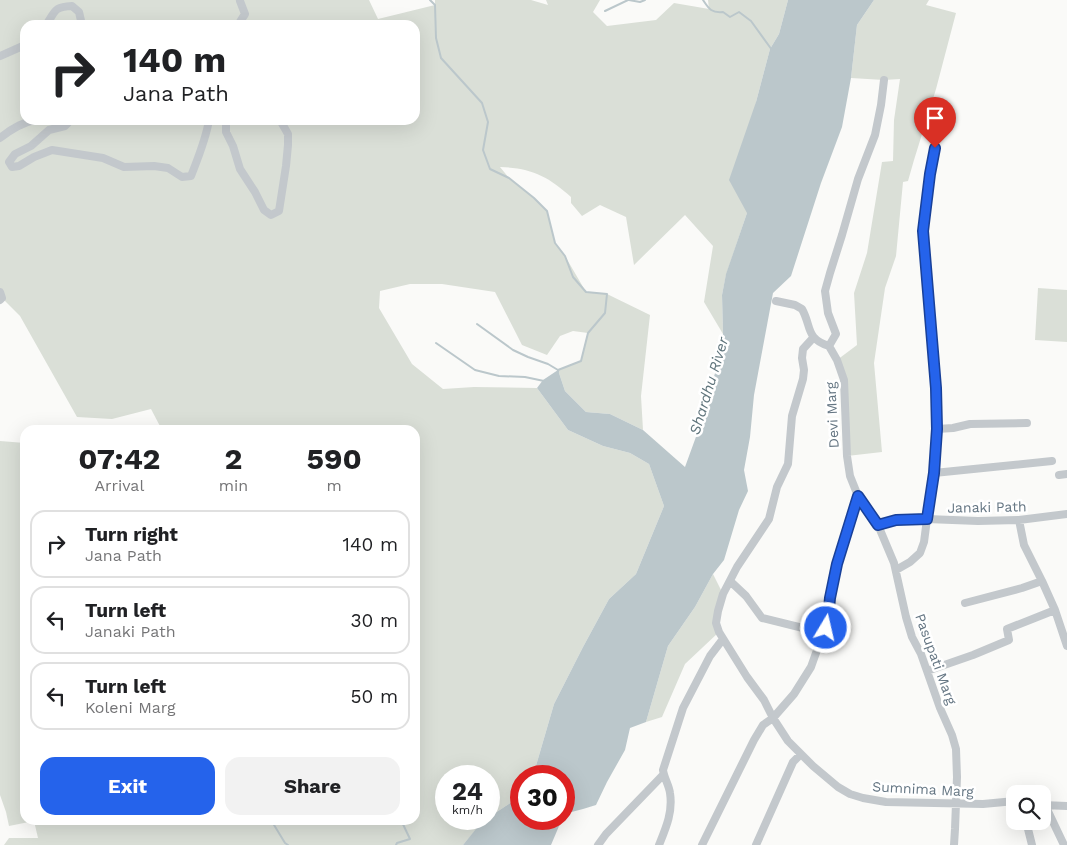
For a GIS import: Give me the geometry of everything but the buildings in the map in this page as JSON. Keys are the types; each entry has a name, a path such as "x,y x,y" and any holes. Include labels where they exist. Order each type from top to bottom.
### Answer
{"street":[{"path":"240,1 245,14 241,20"},
{"path":"49,20 55,10 63,6 72,6 78,12 80,20"},
{"path":"0,56 20,47"},
{"path":"776,301 795,305 802,309 813,338 829,346 836,334 828,314 825,291 858,178 876,135 884,80"},
{"path":"896,570 910,562 920,553 924,542 934,473 937,429 936,388 923,231 938,122 943,120 950,126"},
{"path":"0,138 21,125"},
{"path":"66,125 49,130 31,146 15,154 9,162 12,167 52,150 104,158 124,167 154,166 168,168 182,177 191,176 201,152 208,125"},
{"path":"226,125 226,132 234,146 240,169 264,210 271,215 279,211 286,166 288,134 283,125"},
{"path":"0,292 2,298 0,300"},
{"name":"Sumnima Marg","path":"813,338 803,350 803,379 792,416 788,464 777,487 769,519 737,567 723,594 716,623 719,632 746,677 764,700 788,741 800,755 838,787 850,794 886,802 983,804 1006,802"},
{"name":"Devi Marg","path":"829,346 837,360 844,380 847,456 850,476 858,496 878,525"},
{"path":"937,429 970,424 1027,422"},
{"path":"934,473 1052,460"},
{"path":"702,845 763,725 784,707 803,681 810,667 821,635 826,628 837,564 858,496"},
{"name":"Janaki Path","path":"878,525 896,520 1019,520 1067,514"},
{"path":"1019,520 1024,546 1055,610 1067,646"},
{"name":"Pasupati Marg","path":"878,525 896,570 912,637 921,654 956,749 956,829 954,845"},
{"path":"730,581 746,596 762,618 811,630 821,635"},
{"path":"965,603 1042,581"},
{"path":"927,671 1009,640 1007,629 1055,610"},
{"path":"659,845 670,815 670,794 663,770 683,708 710,656 723,639"},
{"path":"756,845 793,762 800,755"},
{"path":"598,845 606,834 664,775"},
{"path":"1051,805 1067,806"},
{"path":"1051,819 1064,845"},
{"path":"1028,830 1032,845"}],"shaded area":[{"path":"0,0 369,0 378,19 435,5 435,0 531,0 548,5 546,0 600,0 593,12 607,26 656,20 674,3 709,9 708,0 788,0 779,34 770,49 756,102 747,213 726,275 722,295 723,334 704,302 713,246 685,215 634,265 626,217 600,205 582,216 571,203 571,197 547,179 530,171 500,167 509,178 547,211 555,243 565,256 586,292 607,294 650,315 641,396 643,430 610,414 586,412 565,391 558,370 581,361 588,333 573,331 560,336 547,355 522,345 495,292 442,284 410,284 380,291 379,308 412,364 443,389 474,387 537,388 568,430 603,446 630,453 649,464 664,506 636,574 609,599 554,704 536,765 510,765 510,803 500,810 500,765 435,765 435,830 476,830 463,845 4,845 9,838 38,838 35,825 420,825 420,425 159,425 151,409 112,419 77,417 20,316 2,298 0,292"},
{"path":"788,0 874,0 857,25 851,78 842,127 821,183 791,276 773,293 754,395 750,437 744,470 748,491 739,510 724,560 713,574 695,607 668,646 646,722 630,728 625,750 596,805 575,811 575,765 536,765 554,704 609,599 636,574 664,506 649,464 630,453 603,446 568,430 537,388 543,380 558,370 565,391 586,412 610,414 643,430 685,467 701,423 717,366 723,334 722,295 726,274 747,213 729,180 756,102 770,49 779,34"},
{"path":"874,0 929,0 926,5 956,13 936,89 908,181 903,182 896,256 885,288 874,363 882,452 847,456 846,406 837,360 857,345 854,293 867,253 882,162 893,161 894,120 900,79 851,78 857,25"},
{"path":"1038,288 1067,290 1067,342 1035,340"},
{"path":"0,441 20,443 20,824 9,826 0,795"},
{"path":"713,574 723,594 718,611 719,632 685,664 662,717 646,722 668,646 695,607"},
{"path":"510,803 510,830 557,830 551,845 463,845 475,830 500,830 500,810"}],"waterway":[{"path":"430,0 435,5 436,38 441,58 482,103 488,122 483,150 490,169 509,178 547,211 555,243 565,256 573,277 586,292 607,294 605,313 588,333 581,361 558,370 558,372"},
{"path":"605,11 628,0"},
{"path":"629,0 640,2 645,0"},
{"path":"703,0 711,10 723,12 730,17 739,12 751,21 772,50"},
{"path":"477,324 513,350 558,370"},
{"path":"436,343 475,370 499,376 525,377 544,381"},
{"path":"274,825 288,845"},
{"path":"396,845 410,839 403,825"}],"route":[{"path":"826,628 837,564 858,496 878,525 896,520 927,519 934,473 937,429 936,388 923,231 935,148"}],"water label":[{"name":"Shardhu River","path":"709,386"}]}
